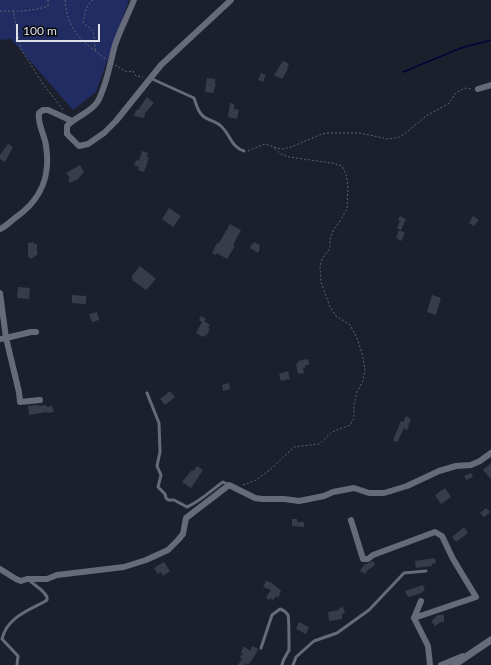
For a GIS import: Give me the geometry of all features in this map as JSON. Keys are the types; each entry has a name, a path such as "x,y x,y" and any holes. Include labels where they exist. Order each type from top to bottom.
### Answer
{"street":[{"path":"134,0 120,32 106,80 98,101 90,110 72,121 67,126 67,134 79,146 88,144 104,133 116,121 161,65 232,0"},
{"path":"478,89 491,85"},
{"path":"0,229 30,206 38,196 44,184 48,170 46,145 38,118 39,113 43,110 48,110 72,121"},
{"path":"0,293 3,339 19,392 20,402 40,400"},
{"path":"3,339 36,332"},
{"path":"0,569 21,581 27,578 47,579 57,575 124,567 146,560 168,550 183,534 186,518 232,486 255,498 299,501 354,488 369,493 384,493 406,486 439,470 456,466 471,465 480,461 491,453"},
{"path":"351,520 363,559 368,559 373,555 435,532 442,536 453,559 476,597 414,618"},
{"path":"421,601 414,618 428,646 430,665"},
{"path":"454,665 491,640"},
{"path":"441,665 469,654"}],"lane":[{"path":"150,78 194,98 197,108 202,116 221,126 234,145 238,149 244,151"},
{"path":"147,393 159,423 160,452 158,466 161,475 158,487 165,494 166,498 168,500 174,500 187,507 201,500 222,482 232,486"},
{"path":"293,665 296,657 314,641 337,633 369,610 404,573 426,571"},
{"path":"17,665 18,656 2,639 3,634 15,618 47,600 43,590 33,585 27,578"},
{"path":"261,648 272,615 280,609 284,610 288,614 289,618 288,639 290,643 288,651 282,660 282,665"}],"path":[{"path":"0,11 25,11 39,9 48,6 48,0"},
{"path":"66,0 66,9 71,26 82,41 110,62 127,72 134,71 136,76 150,78"},
{"path":"93,0 89,3 84,22 92,29 94,34 96,52"},
{"path":"13,11 21,49 43,84 72,121"},
{"path":"244,151 252,150 265,144 273,147 291,147 328,133 360,133 388,139 400,137 426,116 445,106 452,97 464,88 478,89"},
{"path":"232,486 243,486 256,480 271,469 294,448 319,444 332,432 350,425 354,418 354,405 357,392 363,381 365,369 357,338 350,325 336,316 330,307 321,282 320,267 322,259 330,248 330,239 334,229 347,209 348,187 346,174 342,166 332,163 289,157 281,154 273,147"}],"shaded area":[{"path":"0,0 129,0 96,92 73,110 11,39 0,40"}],"building":[{"path":"283,61 289,64 288,69 282,79 274,75"},
{"path":"261,73 266,75 263,82 258,80"},
{"path":"207,78 215,79 216,84 213,93 205,92"},
{"path":"147,97 154,103 145,113 144,118 134,116 136,110 138,110"},
{"path":"230,103 234,104 234,109 239,110 237,119 228,117"},
{"path":"8,144 13,147 5,162 0,159 0,155"},
{"path":"142,151 148,153 147,157 149,158 144,172 138,170 139,167 134,165 136,160 139,161"},
{"path":"80,165 84,172 78,179 70,183 68,179 70,178 66,173"},
{"path":"169,208 181,216 173,227 162,219"},
{"path":"400,216 406,219 401,230 397,228 400,221 398,220"},
{"path":"473,216 479,220 474,226 469,223"},
{"path":"230,224 241,230 233,245 235,246 227,259 217,253 216,255 212,253"},
{"path":"399,230 405,233 401,241 396,238"},
{"path":"34,242 34,244 37,244 38,254 31,259 28,256 28,243"},
{"path":"254,242 260,245 258,253 250,248"},
{"path":"140,266 156,279 146,290 132,280 133,278 131,277"},
{"path":"18,287 30,288 29,299 17,298"},
{"path":"72,295 86,296 86,304 72,303"},
{"path":"432,295 441,298 436,315 427,312"},
{"path":"97,312 99,320 92,322 89,314"},
{"path":"201,316 206,319 204,321 210,325 208,328 210,329 206,336 205,335 203,337 196,333 202,322 199,320"},
{"path":"308,359 309,365 305,365 305,368 303,368 304,373 298,374 296,364 298,361"},
{"path":"288,371 290,379 281,381 279,374"},
{"path":"229,383 230,389 223,391 222,385"},
{"path":"170,391 175,397 165,405 160,399"},
{"path":"46,405 47,407 52,406 54,412 29,415 28,406"},
{"path":"406,416 411,419 408,425 409,426 407,430 404,428 398,441 396,442 393,440 401,421 403,422"},
{"path":"491,463 491,479 483,470"},
{"path":"197,466 203,470 191,488 182,482"},
{"path":"471,473 473,477 466,480 464,476"},
{"path":"445,488 451,497 441,504 435,495"},
{"path":"486,508 490,512 484,517 480,513"},
{"path":"292,519 297,519 297,522 304,522 304,527 292,526"},
{"path":"464,527 468,533 456,542 452,537"},
{"path":"435,558 436,563 432,564 432,566 416,568 415,561"},
{"path":"373,561 375,565 365,574 360,571 364,565"},
{"path":"164,562 170,571 163,576 161,572 158,574 154,568"},
{"path":"266,581 272,583 281,591 278,598 276,596 273,600 270,598 269,600 266,597 271,590 263,587"},
{"path":"423,585 425,590 422,593 408,597 405,591"},
{"path":"343,607 345,613 342,614 342,619 329,621 328,612 339,610 339,608"},
{"path":"438,615 444,615 444,622 441,622 435,626 431,621"},
{"path":"299,622 309,627 306,634 296,629"},
{"path":"244,646 250,651 252,646 258,649 248,665 246,663 244,665 238,665 242,659 240,657 243,654 241,652"}],"waterway":[{"path":"403,72 461,48 491,40"}]}
